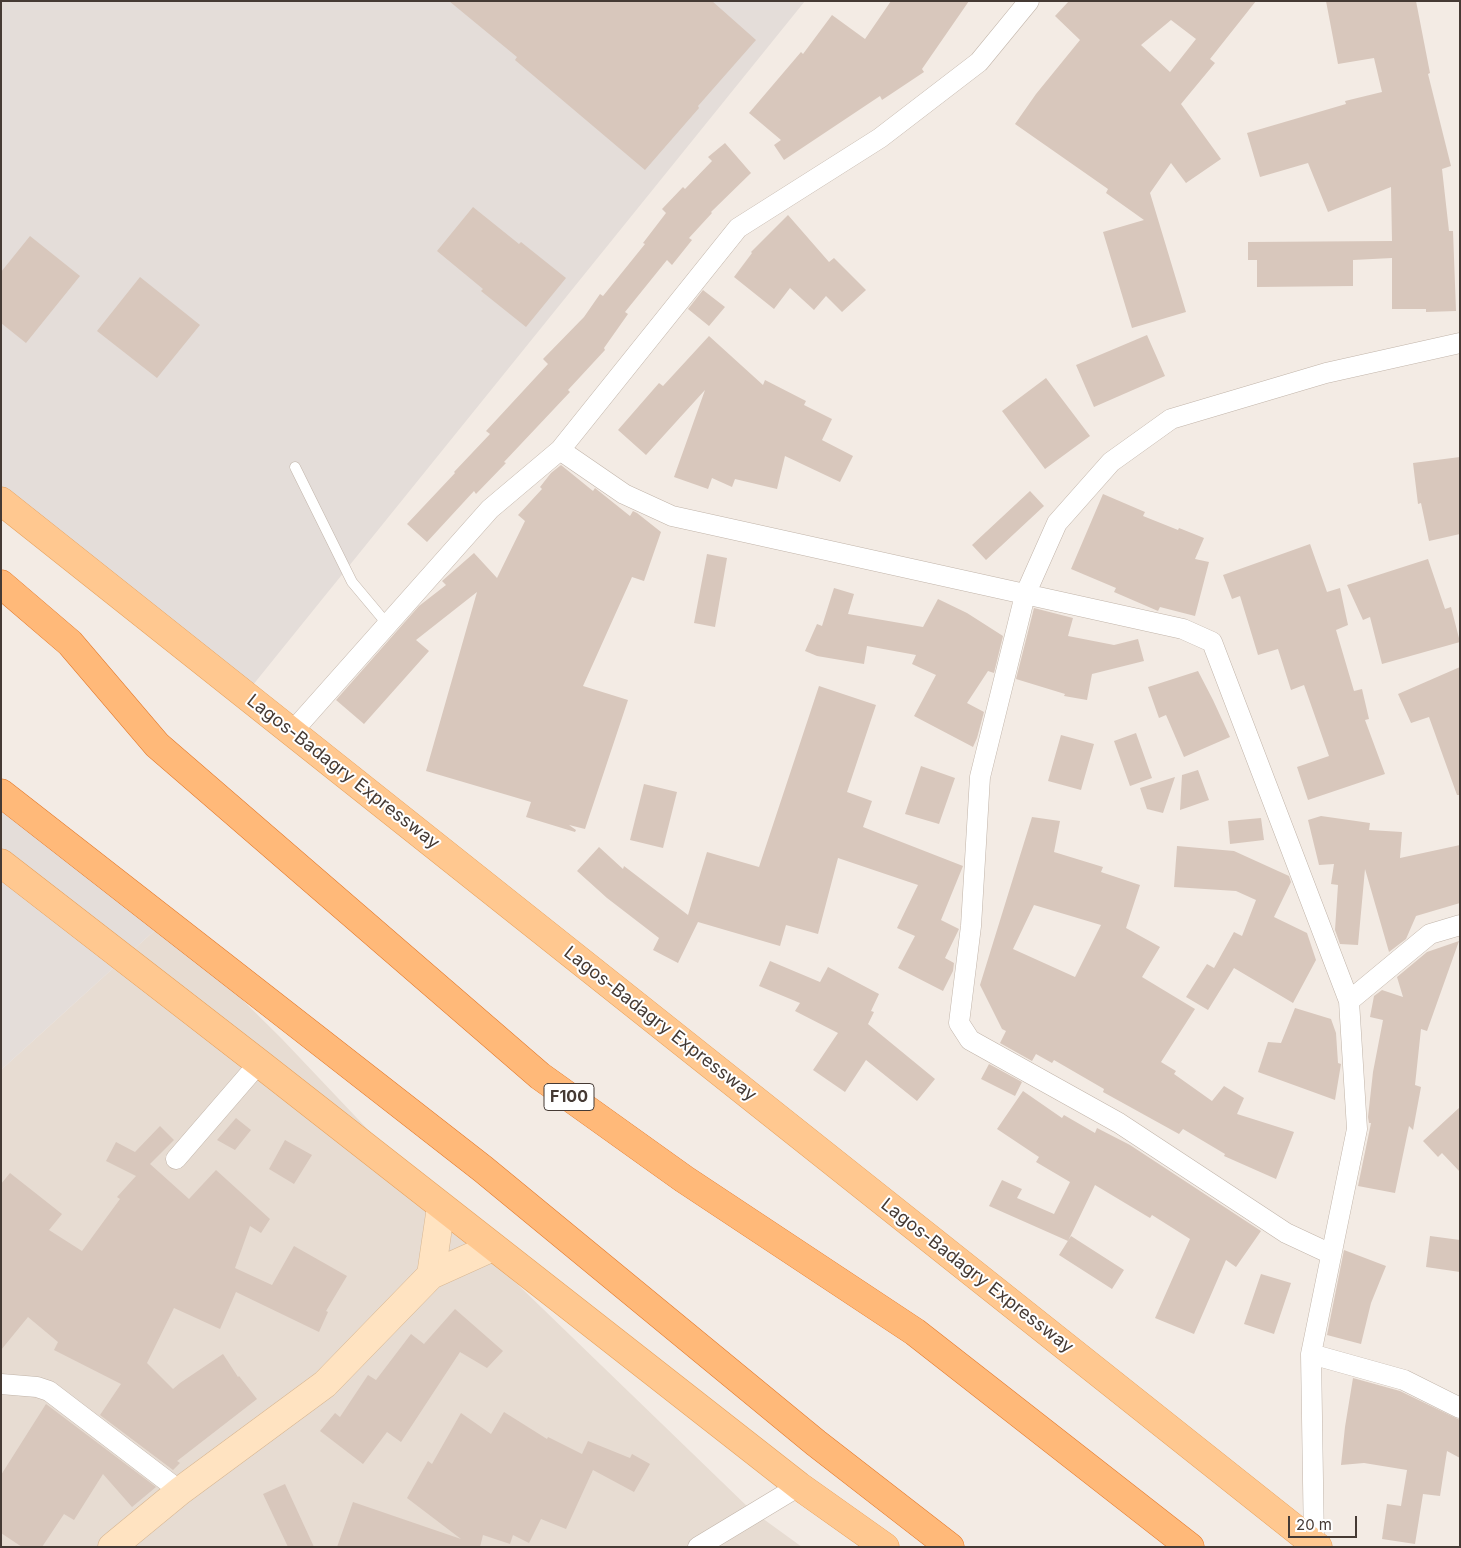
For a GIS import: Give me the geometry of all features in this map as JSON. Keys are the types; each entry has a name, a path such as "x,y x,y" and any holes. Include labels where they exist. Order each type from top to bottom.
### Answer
{"highway":[{"name":"F100","path":"1,584 70,643 157,745 540,1076 684,1179 916,1332 1190,1547"},
{"path":"1,793 483,1170 816,1443 950,1547"}],"main road":[{"name":"Lagos-Badagry Expressway","path":"1,501 1316,1545"},
{"path":"1,863 800,1486 885,1547"},
{"path":"431,1275 442,1207"},
{"path":"112,1547 180,1491 326,1384 431,1275 493,1247"}],"street":[{"path":"292,732 490,508 560,450 738,228 880,138 979,62 1029,1"},
{"path":"1331,1254 1286,1234 1119,1124 970,1040 959,1023 970,926 980,777 1024,595 1057,523 1111,462 1171,419 1326,373 1460,343"},
{"path":"560,450 624,494 672,516 1183,629 1212,642 1349,1000 1357,1129 1311,1354 1316,1545"},
{"path":"1349,1000 1430,934 1460,925"},
{"path":"176,1159 259,1063"},
{"path":"1311,1354 1404,1380 1460,1408"},
{"path":"1,1384 37,1387 50,1391 180,1491"},
{"path":"698,1547 800,1486"}],"lane":[{"path":"295,467 352,582 388,625"}],"shaded area":[{"path":"1,1 805,1 240,701 1,500"},
{"path":"1,810 164,922 1,1070"},
{"path":"164,922 282,1039 482,1250 751,1510 802,1547 1,1547 1,1070"}],"building":[{"path":"449,1 712,1 756,40 645,170 515,60 517,57"},
{"path":"891,1 969,1 922,69 924,72 882,100 880,96 784,160 774,145 781,140 749,113 801,52 803,54 832,15 865,39"},
{"path":"1069,1 1256,1 1210,59 1215,63 1181,104 1221,159 1186,183 1171,163 1150,193 1186,312 1132,328 1103,232 1144,220 1106,193 1108,189 1015,124 1036,94 1080,40 1055,16","holes":["1171,20 1196,39 1170,72 1141,45"]},
{"path":"1326,1 1416,1 1430,73 1428,74 1451,166 1442,169 1449,231 1453,231 1456,311 1426,312 1426,309 1392,309 1392,258 1353,260 1353,286 1257,287 1257,260 1248,260 1248,242 1392,241 1391,187 1328,212 1308,163 1260,177 1247,133 1346,104 1345,101 1382,92 1374,58 1338,64"},
{"path":"725,143 751,173 711,212 689,238 692,240 672,265 667,260 625,312 628,314 604,348 605,350 568,390 570,392 504,462 506,463 476,494 474,491 427,542 407,524 490,434 486,431 548,364 543,359 584,317 600,294 603,296 645,244 643,243 666,213 662,209 683,187 685,189 712,161 708,157"},
{"path":"473,207 566,278 526,327 481,291 483,289 437,251"},
{"path":"788,215 829,262 834,258 866,290 842,312 826,296 814,310 790,288 774,309 734,277 751,252"},
{"path":"30,236 80,276 26,343 1,323 1,272"},
{"path":"140,277 200,325 157,378 97,331"},
{"path":"703,290 725,307 709,326 688,309"},
{"path":"1147,335 1165,376 1094,407 1076,365"},
{"path":"709,336 763,385 765,380 806,401 804,405 832,419 822,440 853,456 840,482 785,456 777,489 735,479 732,487 712,478 708,489 674,477 705,390 646,455 618,430 659,383 663,386"},
{"path":"1046,378 1090,436 1045,469 1002,411"},
{"path":"1460,457 1460,534 1429,541 1421,503 1418,504 1413,463"},
{"path":"561,465 593,491 595,488 630,516 633,511 637,513 661,532 644,581 632,577 583,686 628,700 585,829 569,825 576,830 575,832 526,817 531,802 426,771 477,592 416,640 429,651 364,724 336,700 419,606 446,585 442,581 474,553 497,578 525,521 518,515 542,489 540,487 551,473"},
{"path":"1030,491 1044,506 986,560 972,545"},
{"path":"1103,494 1145,512 1143,516 1204,538 1195,559 1209,562 1195,616 1160,607 1158,611 1114,592 1116,588 1071,569"},
{"path":"1310,544 1327,592 1340,588 1348,625 1336,630 1354,691 1362,689 1369,719 1365,720 1385,774 1308,800 1297,767 1329,756 1304,685 1291,690 1278,649 1258,655 1240,596 1232,599 1223,575"},
{"path":"707,554 727,558 715,627 694,623"},
{"path":"1428,559 1445,609 1451,607 1460,642 1382,664 1370,617 1363,620 1347,585"},
{"path":"834,588 854,594 848,614 923,627 938,599 967,613 1003,636 994,673 988,671 967,703 984,712 973,747 914,716 936,675 912,664 916,655 867,646 864,664 817,656 805,651 817,624 822,626"},
{"path":"1034,608 1073,618 1068,636 1114,645 1138,639 1144,661 1092,674 1087,700 1064,696 1065,694 1016,679"},
{"path":"1460,667 1460,795 1457,795 1429,717 1411,723 1398,694"},
{"path":"1198,671 1230,737 1184,757 1166,715 1159,718 1148,687"},
{"path":"819,686 876,705 847,792 872,801 863,827 963,866 941,920 959,929 945,958 954,963 953,971 943,991 898,968 915,936 897,928 918,885 838,858 818,934 786,925 780,946 698,922 678,963 653,950 659,938 607,898 577,871 599,847 623,869 624,866 688,915 707,852 759,867"},
{"path":"1136,733 1152,778 1130,786 1114,741"},
{"path":"1061,735 1094,744 1081,790 1048,781"},
{"path":"921,766 955,778 939,824 905,814"},
{"path":"1198,770 1209,800 1180,810 1182,775"},
{"path":"1175,777 1163,813 1147,809 1140,788"},
{"path":"644,784 677,792 663,848 630,840"},
{"path":"1321,816 1370,823 1369,830 1402,832 1400,858 1460,845 1460,903 1416,916 1406,939 1389,952 1365,869 1358,945 1340,944 1335,930 1338,885 1331,884 1334,864 1319,865 1308,820"},
{"path":"1032,817 1060,821 1054,852 1103,867 1101,872 1140,885 1126,928 1160,947 1142,977 1195,1009 1161,1062 1176,1071 1174,1074 1212,1101 1224,1086 1244,1098 1237,1114 1294,1132 1276,1179 1224,1156 1225,1154 1183,1129 1179,1134 1103,1092 1104,1089 1054,1060 1052,1063 1036,1054 1032,1061 1000,1043 1006,1031 1002,1029 980,985","holes":["1034,905 1101,925 1075,977 1013,949"]},
{"path":"1261,818 1264,840 1230,844 1228,821"},
{"path":"1177,846 1234,851 1289,876 1291,882 1274,917 1307,933 1316,960 1293,1003 1234,968 1208,1010 1186,997 1207,964 1214,968 1234,932 1242,936 1256,900 1236,891 1174,887"},
{"path":"1459,941 1427,1031 1421,1029 1415,1085 1421,1087 1413,1130 1409,1126 1395,1193 1358,1186 1371,1123 1369,1123 1368,1117 1373,1072 1383,1020 1370,1017 1374,996 1382,990 1403,997 1397,977 1427,952"},
{"path":"770,961 820,982 828,967 879,994 871,1011 874,1012 868,1024 935,1079 917,1101 866,1060 845,1092 813,1070 838,1033 795,1011 800,1003 759,986"},
{"path":"1295,1008 1331,1019 1336,1033 1338,1063 1341,1064 1335,1100 1258,1072 1268,1042 1281,1043"},
{"path":"989,1064 1022,1082 1015,1096 981,1079"},
{"path":"1023,1091 1062,1118 1064,1115 1095,1133 1097,1128 1130,1145 1261,1231 1236,1267 1226,1260 1194,1334 1155,1318 1190,1239 1152,1215 1150,1218 1095,1185 1068,1241 989,1206 1002,1180 1022,1189 1017,1198 1054,1214 1070,1182 1036,1162 1039,1157 997,1129"},
{"path":"1460,1107 1460,1172 1442,1153 1438,1157 1423,1141"},
{"path":"236,1118 251,1130 235,1150 217,1140"},
{"path":"160,1126 174,1140 150,1164 189,1199 216,1170 270,1219 261,1233 250,1226 235,1268 272,1285 294,1246 347,1276 326,1311 328,1312 319,1332 236,1292 220,1329 174,1308 147,1363 173,1389 223,1354 238,1377 257,1399 177,1461 180,1463 173,1470 100,1415 121,1384 54,1350 58,1342 28,1317 1,1350 1,1184 10,1173 62,1214 49,1230 82,1251 120,1199 117,1197 136,1176 106,1161 116,1142 135,1152"},
{"path":"285,1140 312,1155 294,1184 269,1169"},
{"path":"1071,1236 1124,1270 1112,1289 1059,1255"},
{"path":"1430,1236 1460,1240 1460,1272 1426,1267"},
{"path":"1344,1250 1386,1266 1371,1303 1361,1344 1327,1335"},
{"path":"1261,1274 1291,1283 1274,1334 1244,1324"},
{"path":"455,1309 503,1351 487,1368 460,1352 401,1442 387,1432 363,1464 320,1431 335,1413 340,1417 368,1375 376,1380 411,1334 424,1344"},
{"path":"1353,1378 1400,1391 1460,1420 1460,1458 1447,1451 1440,1496 1423,1494 1415,1544 1382,1539 1387,1504 1401,1506 1407,1470 1364,1463 1341,1465"},
{"path":"46,1404 156,1487 132,1507 103,1474 74,1520 64,1514 42,1547 22,1547 1,1533 1,1475"},
{"path":"504,1412 547,1439 548,1437 582,1454 588,1441 630,1458 632,1454 650,1464 634,1492 593,1470 566,1529 541,1519 529,1543 513,1535 510,1544 483,1535 480,1547 337,1547 353,1502 461,1539 407,1498 428,1461 432,1464 461,1413 491,1434"},
{"path":"285,1484 314,1547 288,1547 263,1494"}]}
